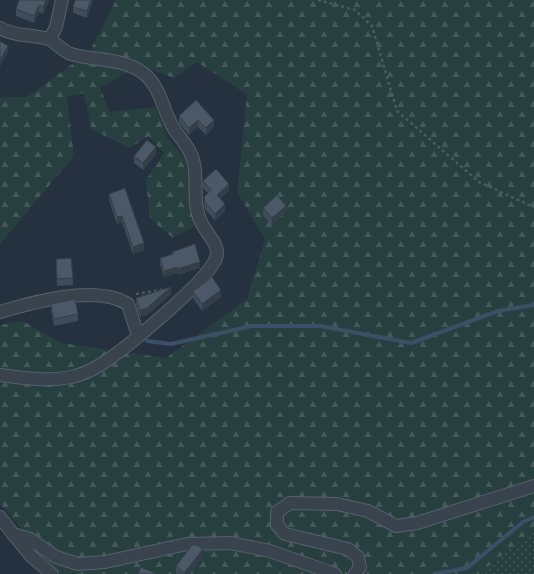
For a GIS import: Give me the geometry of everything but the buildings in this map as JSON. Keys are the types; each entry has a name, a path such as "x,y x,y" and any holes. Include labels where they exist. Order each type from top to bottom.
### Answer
{"street":[{"path":"50,39 56,27 62,0"},
{"path":"0,28 9,34 50,39 58,48 71,54 122,63 143,72 154,85 174,129 188,146 194,164 195,200 201,222 217,249 217,256 213,266 197,284 138,336 102,364 73,377 42,380 0,375"},
{"path":"0,312 31,302 93,294 118,297 128,304 138,336"},
{"path":"355,574 360,567 358,557 348,549 285,534 277,525 277,512 290,504 337,504 368,511 396,526 417,522 534,486"},
{"path":"0,517 32,557 52,574"},
{"path":"13,534 30,539 56,557 78,564 105,562 187,544 230,543 270,551 335,574"}],"path":[{"path":"318,0 355,10 372,26 397,111 479,182 534,207"},
{"path":"136,294 174,288"}],"green space":[{"path":"116,0 534,0 534,529 479,574 63,574 57,571 0,504 0,325 23,321 61,343 166,358 247,299 265,239 237,192 247,95 197,62 174,78 139,65 100,88 110,112 156,107 167,138 185,157 196,225 173,238 150,219 146,180 164,153 148,136 130,148 91,129 84,93 67,97 74,156 0,244 0,97 27,97 90,51"},
{"path":"534,529 534,574 479,574"}],"waterway":[{"path":"147,341 171,344 252,326 320,326 411,343 498,311 534,305"},
{"path":"435,574 467,568 523,522 534,517"}]}
